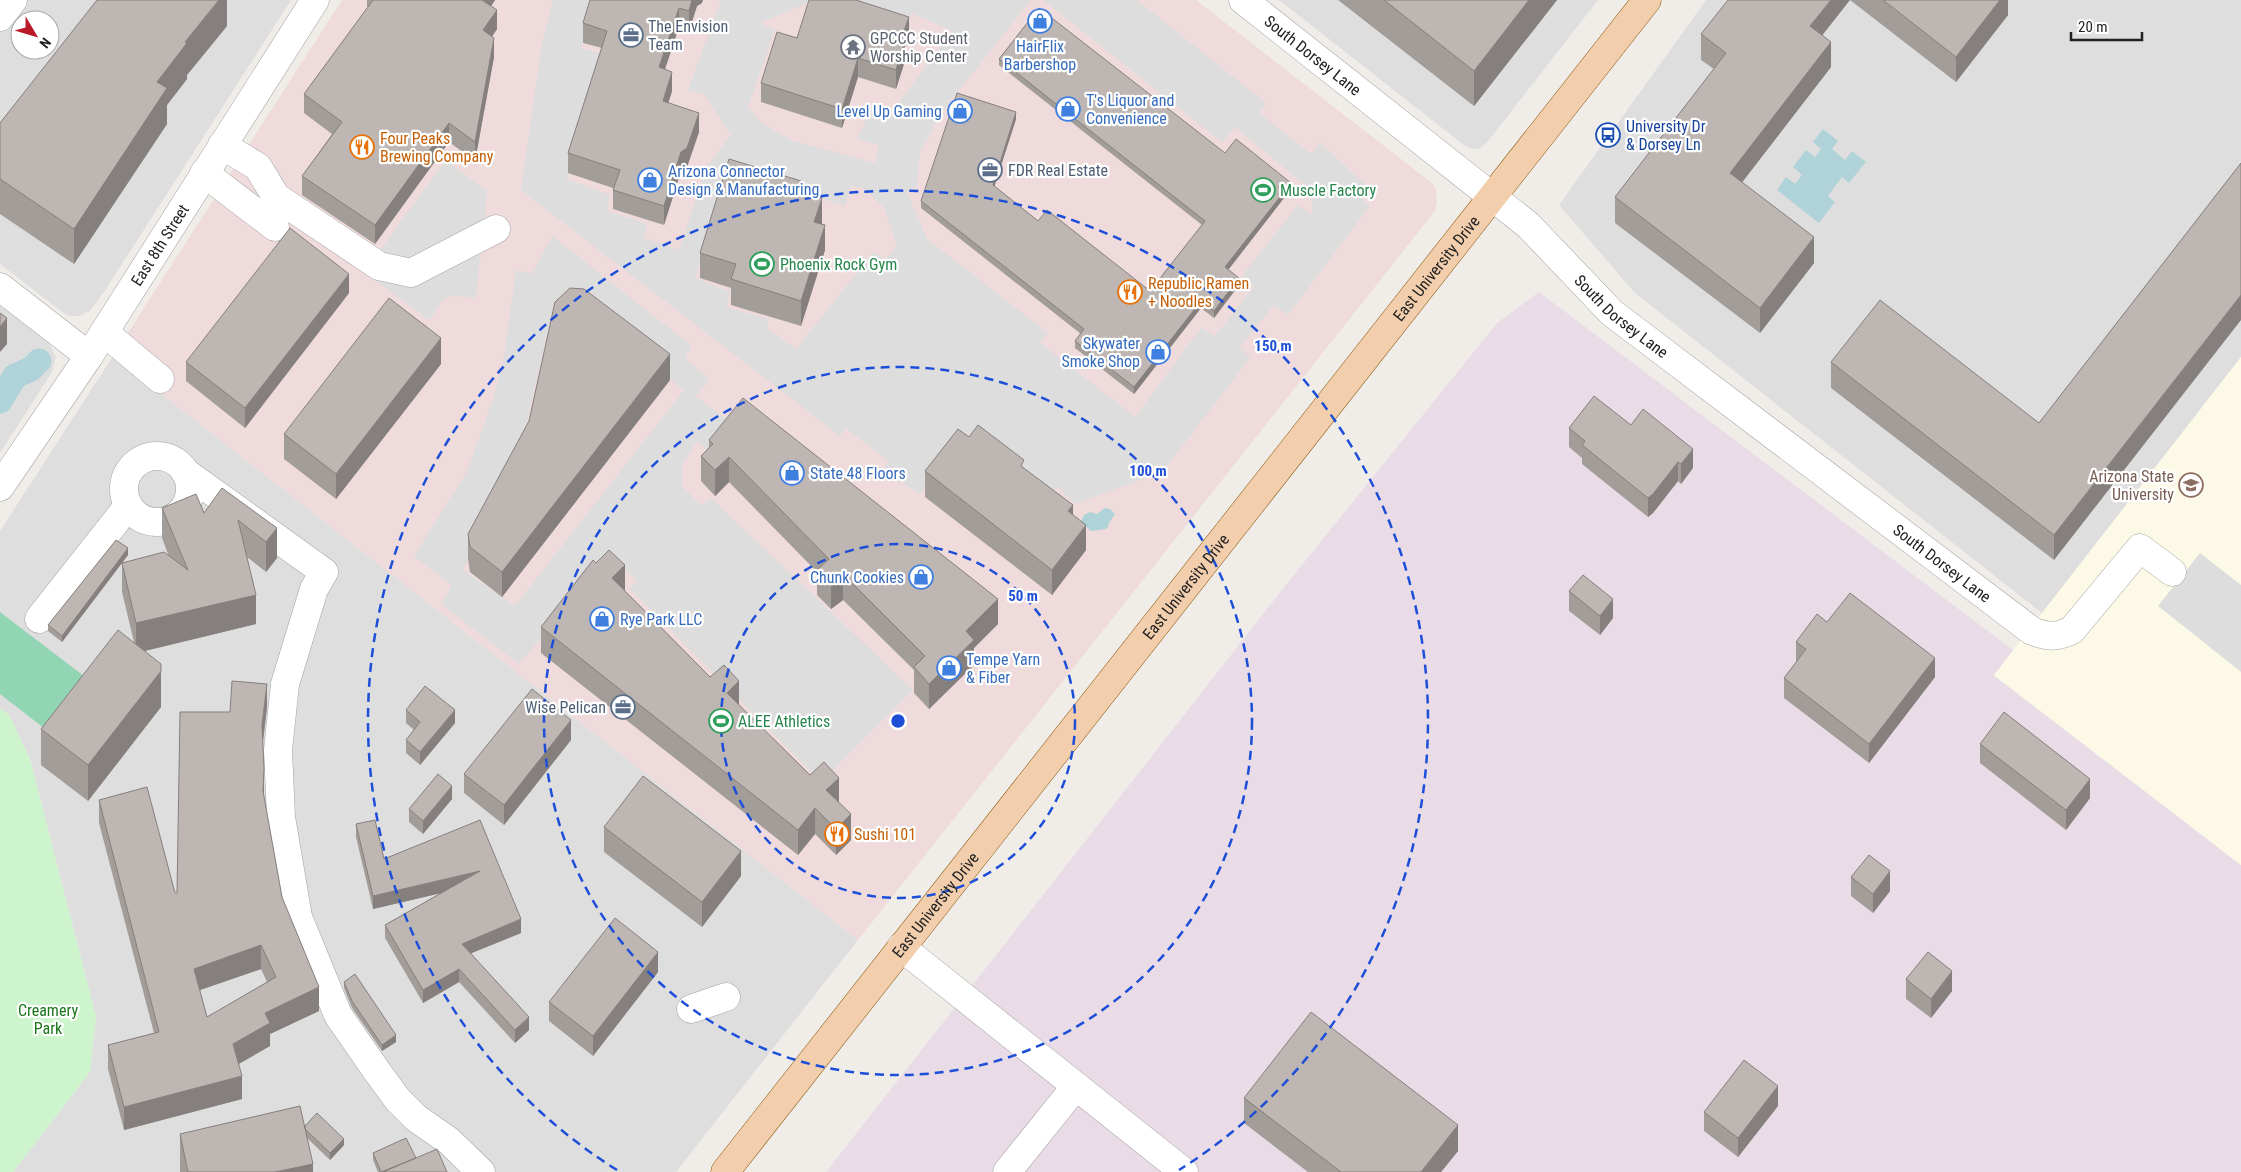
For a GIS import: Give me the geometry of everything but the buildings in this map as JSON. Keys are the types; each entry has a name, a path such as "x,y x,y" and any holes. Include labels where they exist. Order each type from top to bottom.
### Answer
{"main road":[{"name":"East University Drive","path":"724,1172 1494,197 1647,0"}],"street":[{"path":"0,17 13,0"},
{"name":"East 8th Street","path":"0,487 89,356 314,0"},
{"name":"South Dorsey Lane","path":"1243,0 1528,225 1612,314 2032,631 2048,637 2059,637 2072,630 2140,548 2172,572"},
{"path":"222,145 258,168 276,197 379,266 412,273 496,229"},
{"path":"204,173 275,227"},
{"path":"0,287 89,356"},
{"path":"104,332 160,379"},
{"path":"185,472 189,488 186,504 180,513 171,519 149,522 139,517 128,506 125,500 124,489 126,478 131,469 148,457 159,456 169,459 324,572 314,589 285,684 278,750 281,817 298,917 338,1015 376,1070 398,1100 416,1118 449,1141 481,1172"},
{"path":"39,619 128,506"},
{"path":"902,947 1184,1172"},
{"path":"691,1009 726,997"},
{"path":"1007,1172 1076,1086"}],"shaded area":[{"path":"0,0 291,0 90,311 79,316 69,316 0,264"},
{"path":"342,0 1196,0 1432,183 1436,190 1437,202 1435,211 858,940 113,356"},
{"path":"553,0 598,0 581,48 604,54 566,179 610,195 607,211 647,224 644,238 679,250 707,166 731,135 704,94 688,90 721,0 814,0 760,23 775,30 748,107 764,125 793,141 875,163 879,146 857,138 875,103 894,109 953,31 911,13 904,29 816,0 1031,0 941,113 920,152 917,186 907,192 927,239 1048,333 1040,343 1135,417 1201,328 1215,336 1254,287 1242,276 1298,205 1312,215 1312,191 1235,127 1222,142 1043,0 1137,0 1266,103 1259,113 1311,154 1320,143 1367,186 1360,197 1370,206 1288,315 1274,305 1240,347 1250,358 1162,472 1075,504 1058,487 1048,497 972,436 920,494 883,469 889,461 845,428 840,436 521,190 542,44","holes":["731,170 845,206 851,186 865,189 885,209 897,246 885,260 874,252 796,349 767,329 768,319 726,307 730,292 695,278"]},
{"path":"1279,0 1598,0 1489,140 1481,148 1474,149 1460,142"},
{"path":"1706,0 2241,0 2241,357 2042,613 1635,293 1559,205"},
{"path":"446,160 487,191 476,298 454,295 444,299 429,320 364,272"},
{"path":"552,236 692,346 685,358 709,379 695,396 732,423 709,452 697,441 682,466 682,486 701,505 712,499 913,690 821,782 630,589 637,581 611,554 519,664 441,604 452,585 414,556 467,472 494,397 504,356 516,270 532,274","holes":["568,300 684,390 515,606 463,570 521,447 549,325"]},
{"path":"1539,292 2013,650 1994,676 2241,865 2241,1172 826,1172 1285,586 1497,323"},
{"path":"0,303 48,340 56,357 52,372 0,453"},
{"path":"113,356 858,940 676,1172 13,1172 90,1072 96,1017 30,759 9,715 0,708 0,531"},
{"name":"Arizona State University","path":"2241,357 2241,865 1994,675"},
{"path":"2200,553 2241,585 2241,672 2158,606"}],"green space":[{"path":"0,612 93,683 53,735 0,694"},
{"name":"Creamery Park","path":"0,708 9,715 30,759 96,1017 90,1072 13,1172 0,1172"}],"water":[{"path":"1823,129 1838,141 1832,149 1845,160 1852,151 1866,162 1849,183 1842,177 1828,196 1835,202 1819,223 1777,190 1786,177 1795,184 1802,175 1793,167 1806,150 1815,157 1821,149 1813,142"},
{"path":"1105,508 1110,509 1115,514 1106,529 1091,531 1081,522 1084,515 1090,512 1097,514"}],"waterway":[{"path":"0,401 15,376 31,369 39,361"}],"place":[{"name":"HairFlix Barbershop","path":"1040,21"},
{"name":"The Envision Team","path":"631,35"},
{"name":"GPCCC Student Worship Center","path":"853,47"},
{"name":"T's Liquor and Convenience","path":"1068,109"},
{"name":"Level Up Gaming","path":"960,111"},
{"name":"University Dr & Dorsey Ln","path":"1608,135"},
{"name":"Four Peaks Brewing Company","path":"362,147"},
{"name":"FDR Real Estate","path":"990,170"},
{"name":"Arizona Connector Design & Manufacturing","path":"650,180"},
{"name":"Muscle Factory","path":"1263,190"},
{"name":"Phoenix Rock Gym","path":"762,264"},
{"name":"Republic Ramen + Noodles","path":"1130,292"},
{"name":"Skywater Smoke Shop","path":"1158,352"},
{"name":"State 48 Floors","path":"792,473"},
{"name":"Arizona State University","path":"2191,485"},
{"name":"Chunk Cookies","path":"921,577"},
{"name":"Rye Park LLC","path":"602,619"},
{"name":"Tempe Yarn & Fiber","path":"949,668"},
{"name":"Wise Pelican","path":"623,707"},
{"name":"ALEE Athletics","path":"721,721"},
{"name":"Sushi 101","path":"837,834"}]}
